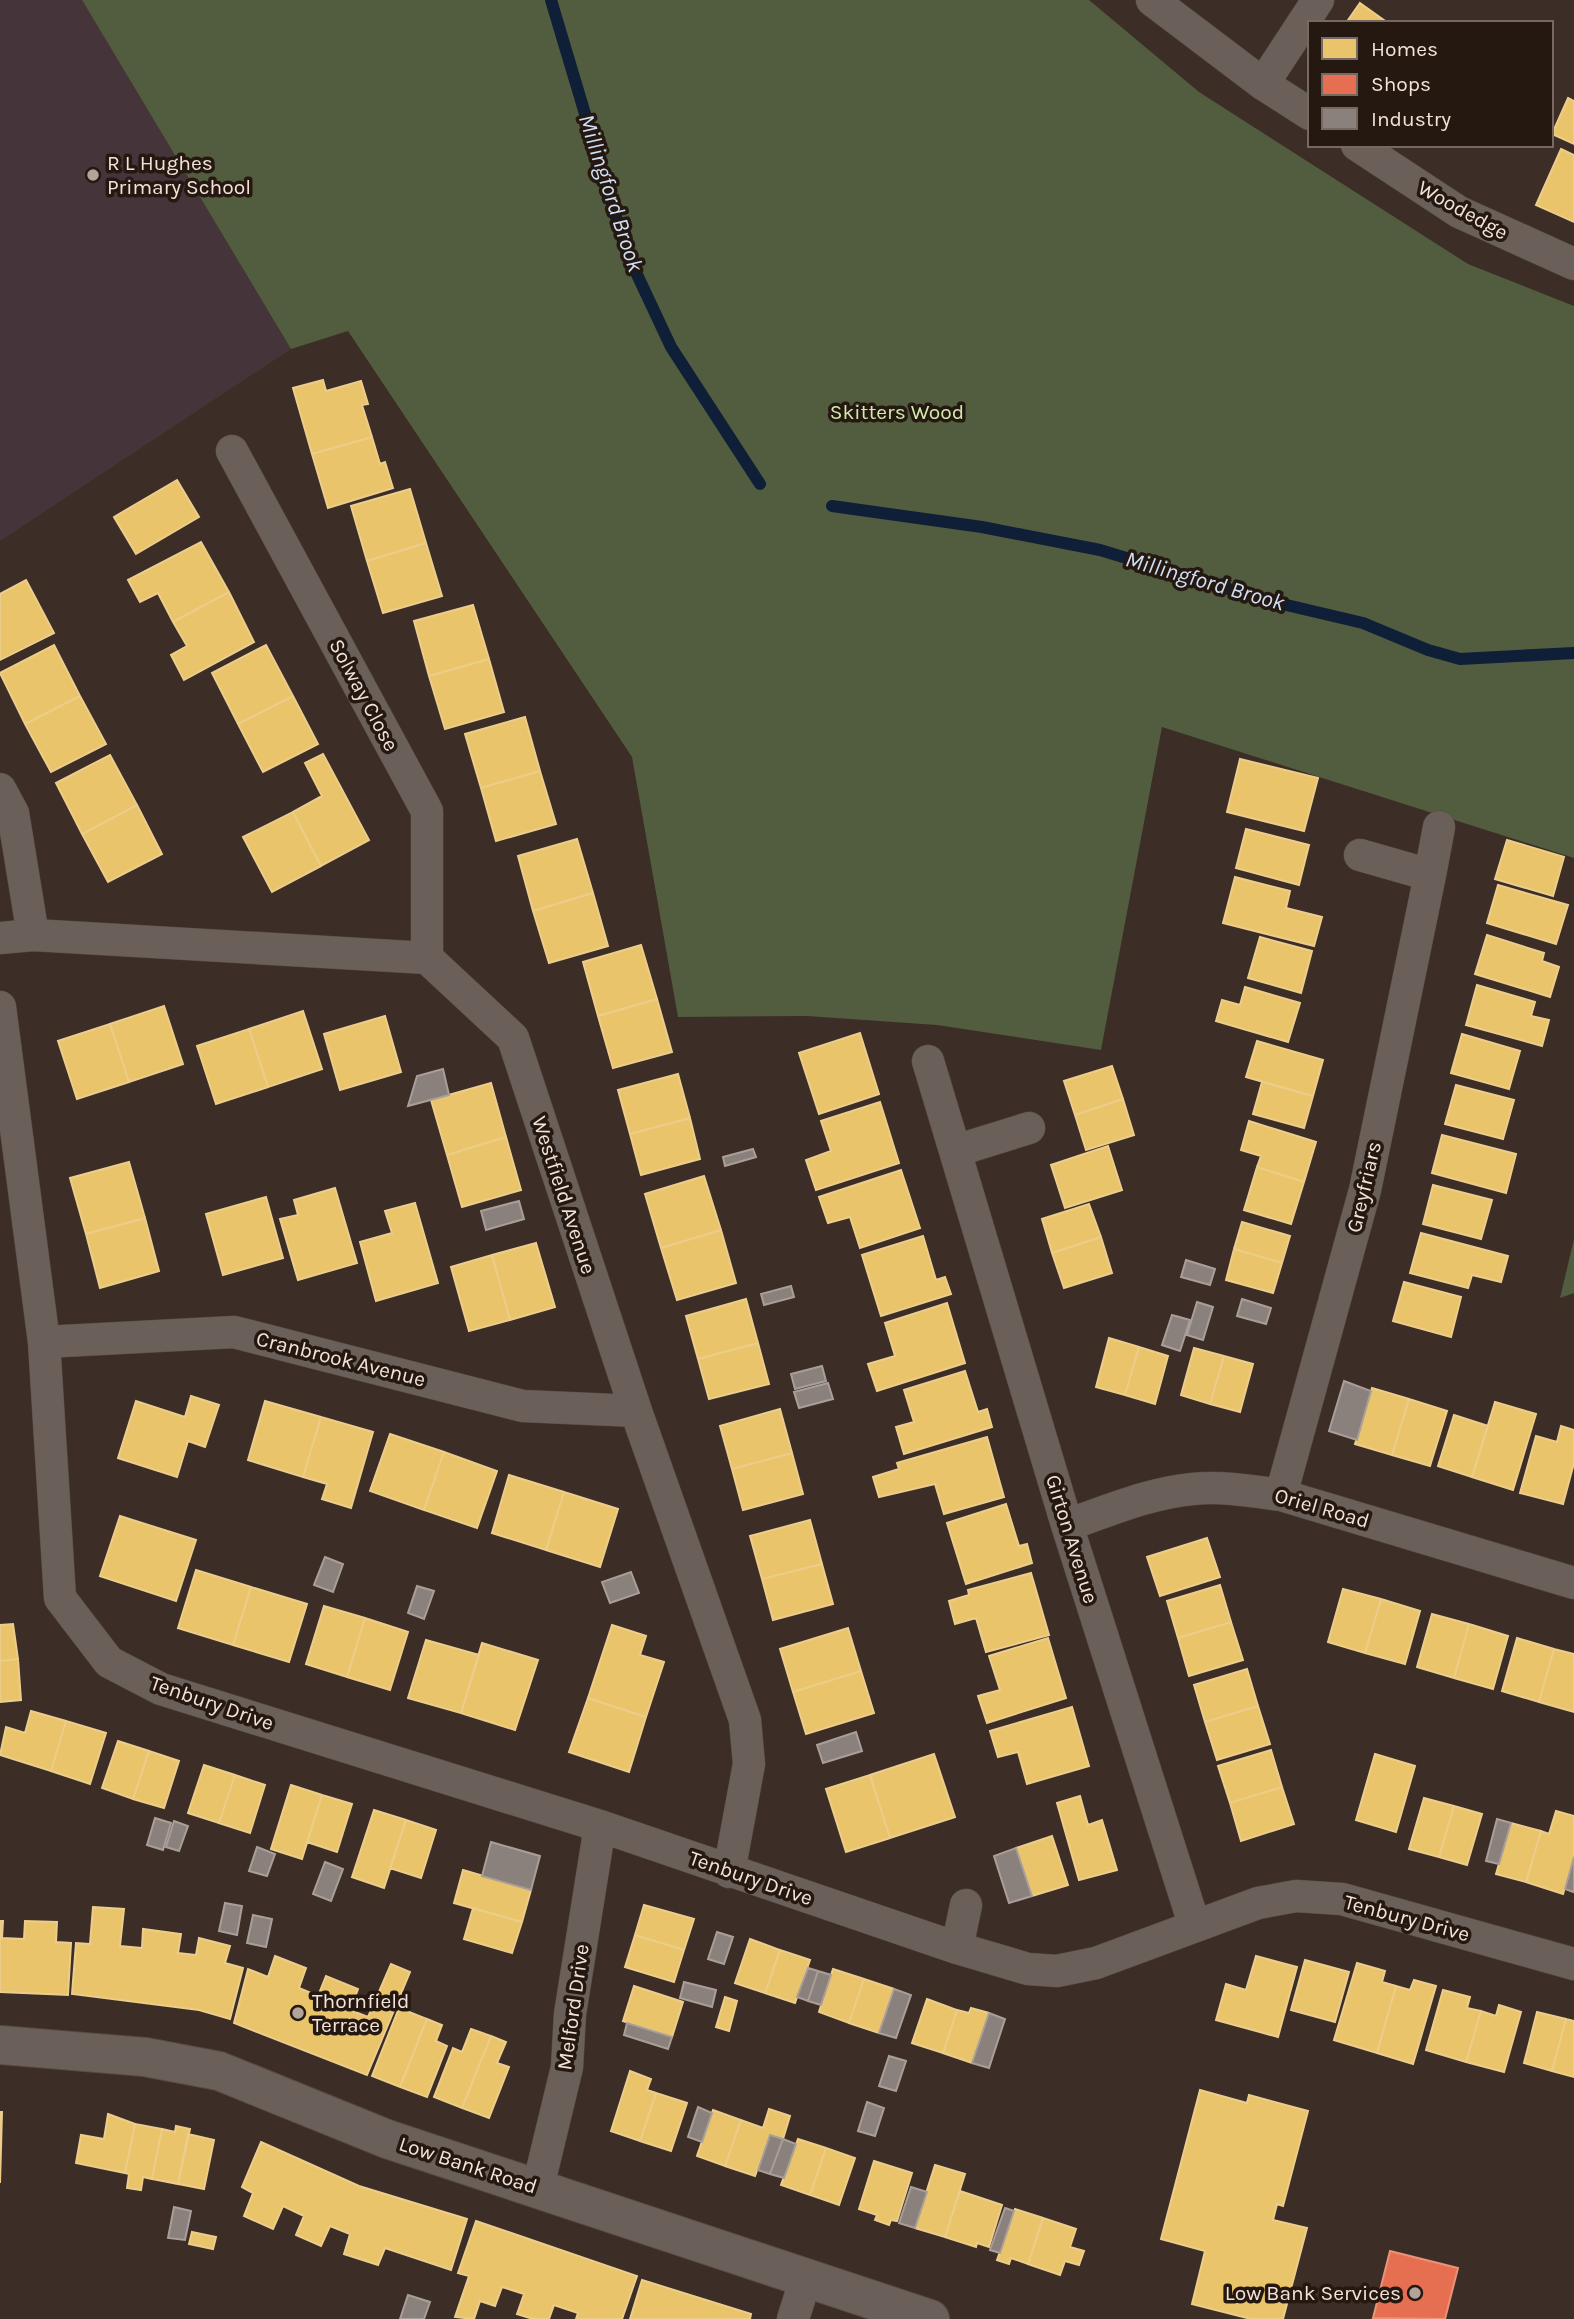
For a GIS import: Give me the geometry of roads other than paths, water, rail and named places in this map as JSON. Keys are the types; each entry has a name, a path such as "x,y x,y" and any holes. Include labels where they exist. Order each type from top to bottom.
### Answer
{"street":[{"path":"1152,0 1263,84 1308,113"},
{"path":"1263,84 1318,0"},
{"name":"Woodedge","path":"1360,147 1459,212 1574,264"},
{"name":"Solway Close","path":"232,450 427,811 426,958"},
{"path":"0,789 13,813 33,935"},
{"name":"Greyfriars","path":"1280,1495 1366,1190 1439,827"},
{"path":"1360,855 1430,875"},
{"path":"0,938 33,935 426,958"},
{"name":"Westfield Avenue","path":"426,958 513,1038 636,1412 745,1720 749,1764 729,1872"},
{"name":"Tenbury Drive","path":"0,1007 44,1342 60,1598 109,1661 161,1689 600,1826 729,1872 1028,1969 1057,1971 1096,1963 1194,1924 1258,1903 1296,1896 1342,1899 1574,1964"},
{"name":"Girton Avenue","path":"928,1061 1067,1525 1194,1924"},
{"path":"955,1151 1029,1128"},
{"name":"Cranbrook Avenue","path":"44,1342 234,1332 523,1406 636,1412"},
{"name":"Oriel Road","path":"1067,1525 1152,1497 1194,1489 1233,1488 1280,1495 1574,1583"},
{"name":"Melford Drive","path":"538,2187 566,2067 570,2014 600,1826"},
{"path":"957,1948 965,1905"},
{"name":"Low Bank Road","path":"0,2045 145,2057 219,2071 387,2139 930,2319"},
{"path":"793,2319 806,2278"}],"waterway":[{"name":"Millingford Brook","path":"551,0 626,251 671,347 760,484"},
{"name":"Millingford Brook","path":"832,506 982,527 1100,550 1265,600 1363,623 1428,650 1460,659 1574,653"}],"place":[{"name":"R L Hughes Primary School","path":"93,175"},
{"name":"Thornfield Terrace","path":"298,2013"},
{"name":"Low Bank Services","path":"1415,2293"}],"park label":[{"name":"Skitters Wood","path":"897,412"}]}
